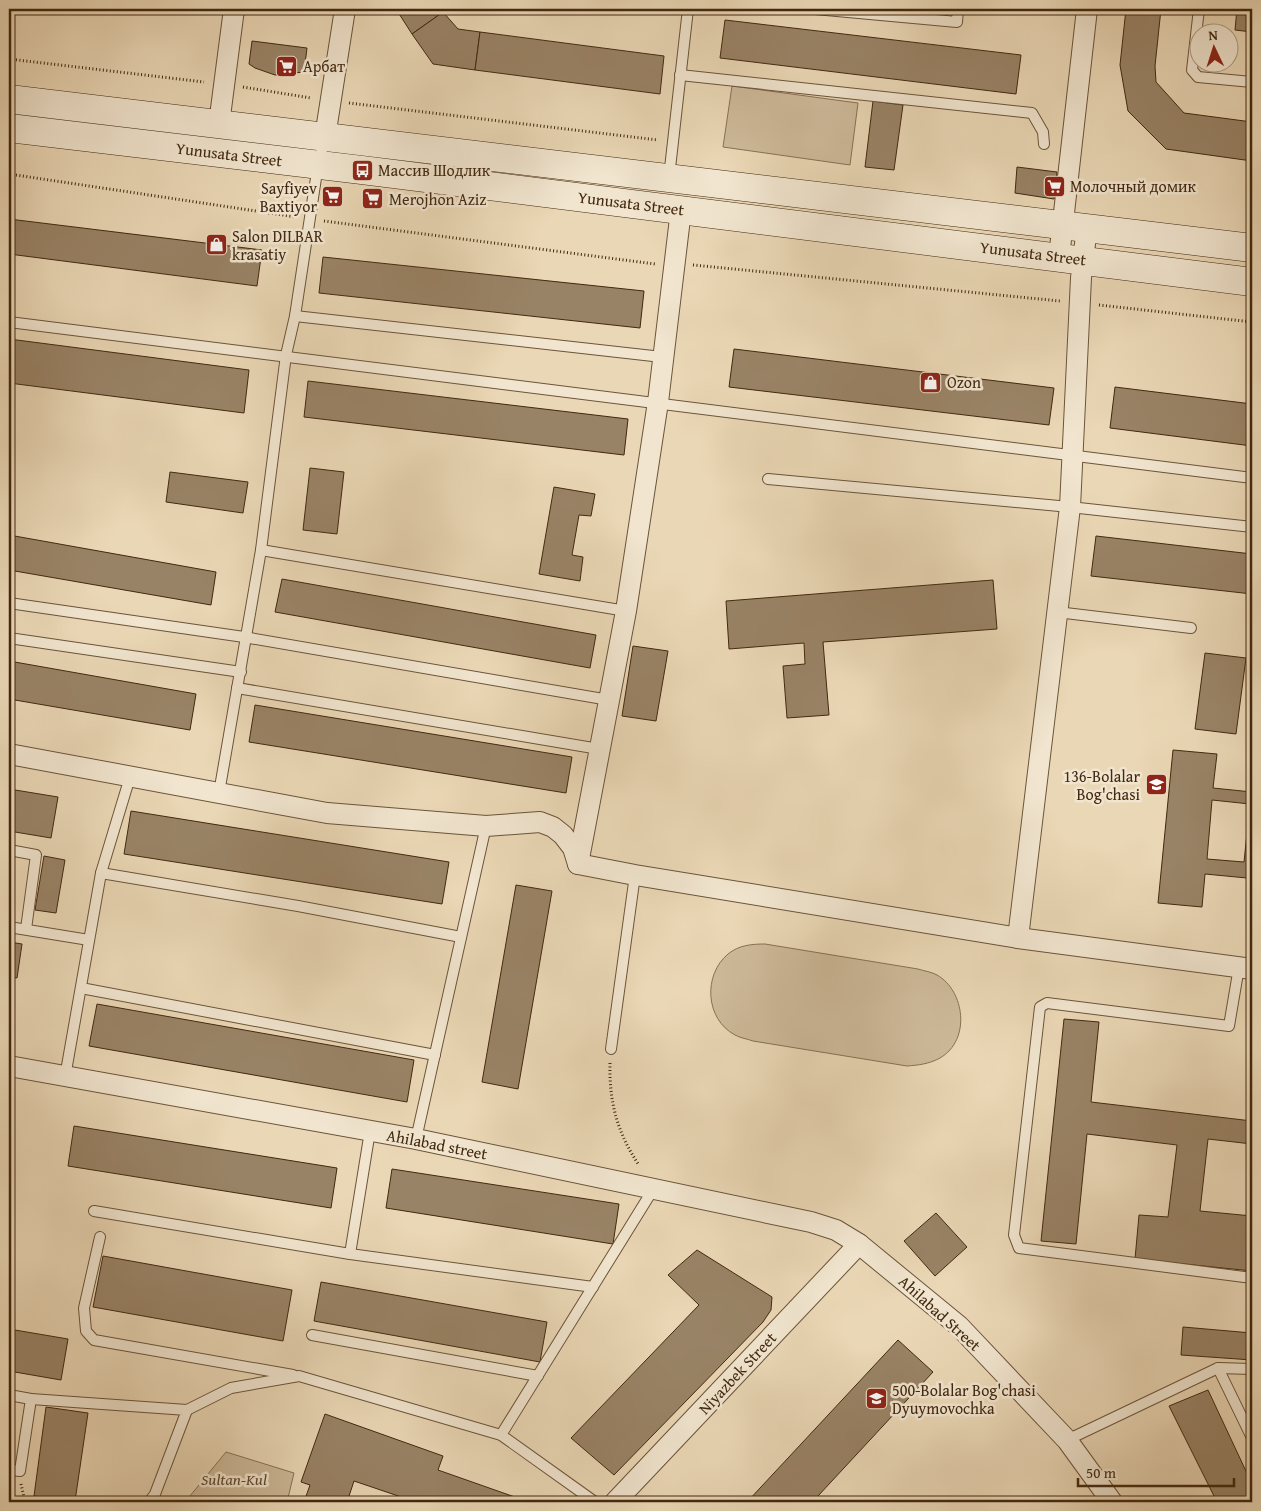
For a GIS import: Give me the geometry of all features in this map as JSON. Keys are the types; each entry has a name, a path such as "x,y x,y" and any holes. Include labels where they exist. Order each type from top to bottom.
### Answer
{"main road":[{"name":"Yunusata Street","path":"9,99 1252,248"},
{"name":"Yunusata Street","path":"9,128 318,164 1252,282"}],"street":[{"path":"219,124 234,9"},
{"path":"326,137 344,9"},
{"path":"1018,938 1058,612 1074,458 1080,303 1071,258 1075,226 1087,9"},
{"path":"578,864 626,611 658,402 681,210"},
{"path":"9,754 327,813 486,826 540,822 553,827 563,835 572,848 578,864"},
{"path":"578,864 1018,938 1246,968"},
{"name":"Ahilabad street","path":"9,1066 416,1139 654,1188 811,1222 836,1230 858,1244"},
{"name":"Ahilabad Street","path":"858,1244 959,1326 1067,1440 1112,1502"},
{"name":"Niyazbek Street","path":"615,1502 858,1244"}],"lane":[{"path":"668,178 688,9"},
{"path":"815,9 956,22 958,9"},
{"path":"1199,9 1192,70 1198,77 1252,82"},
{"path":"680,75 1032,113 1043,132 1044,144"},
{"path":"219,793 241,672 244,637 261,550 286,356 295,316 318,164 326,137"},
{"path":"295,316 662,357"},
{"path":"9,322 658,402 1074,458 1252,478"},
{"path":"768,479 1070,507 1252,527"},
{"path":"261,550 626,611"},
{"path":"9,603 244,637 609,700"},
{"path":"1058,612 1191,628"},
{"path":"9,638 241,672"},
{"path":"237,688 599,749"},
{"path":"65,1076 101,873 130,777"},
{"path":"416,1139 486,826"},
{"path":"9,850 36,856 26,930"},
{"path":"101,873 298,906 461,937"},
{"path":"611,1050 635,875"},
{"path":"9,926 89,940"},
{"path":"1246,968 1229,1026 1047,1003 1040,1007 1014,1235 1019,1248 1252,1278"},
{"path":"81,988 435,1055"},
{"path":"350,1254 370,1131"},
{"path":"501,1436 654,1188"},
{"path":"94,1211 350,1254 592,1287"},
{"path":"100,1237 84,1308 86,1331 94,1340 299,1376 501,1436 595,1502"},
{"path":"312,1335 538,1376"},
{"path":"1218,1368 1252,1438"},
{"path":"1067,1440 1218,1368 1252,1369"},
{"path":"9,1395 31,1399 187,1410 231,1388 299,1376"},
{"path":"9,1470 20,1471 31,1399"},
{"path":"149,1502 155,1494 187,1410"}],"path":[{"path":"9,174 309,219 674,267 701,264 1252,322"},
{"path":"611,1050 610,1089 613,1113 629,1150 654,1188"}],"green space":[{"path":"732,86 858,103 850,165 723,147"},
{"path":"755,944 765,944 918,969 935,974 946,982 954,992 958,1004 961,1016 957,1040 950,1050 940,1058 920,1065 907,1066 753,1041 737,1036 725,1028 713,1008 711,985 714,973 720,963 732,951"},
{"name":"Sultan-Kul","path":"226,1452 294,1473 287,1502 185,1502"}],"building":[{"path":"396,9 441,9 443,12 412,34"},
{"path":"1126,9 1161,9 1155,66 1156,82 1184,113 1252,122 1252,161 1166,149 1128,111 1120,65"},
{"path":"1237,9 1252,9 1252,32 1238,30 1238,22 1236,22"},
{"path":"443,12 458,29 480,32 475,70 433,64 412,34"},
{"path":"725,20 1021,55 1016,94 720,58"},
{"path":"480,32 664,56 660,94 475,70"},
{"path":"252,41 307,48 304,72 275,75 255,68 249,64"},
{"path":"873,101 903,105 894,170 865,167"},
{"path":"1017,167 1057,172 1054,199 1015,193"},
{"path":"9,219 262,250 257,286 9,254"},
{"path":"323,257 644,291 640,328 319,293"},
{"path":"9,339 249,370 244,413 9,383"},
{"path":"734,349 1054,388 1049,425 729,387"},
{"path":"308,381 628,419 624,455 304,417"},
{"path":"1115,387 1252,404 1252,446 1110,428"},
{"path":"310,468 344,472 337,534 303,530"},
{"path":"170,472 248,482 243,513 166,502"},
{"path":"554,487 595,494 591,516 579,515 572,555 583,557 580,581 539,574"},
{"path":"9,535 216,572 211,605 9,570"},
{"path":"1096,536 1252,554 1252,594 1091,576"},
{"path":"282,579 596,635 590,668 275,612"},
{"path":"993,580 997,629 823,642 829,715 787,718 783,666 805,664 804,643 729,649 726,601"},
{"path":"633,646 668,651 656,721 622,716"},
{"path":"1205,653 1246,658 1236,734 1195,729"},
{"path":"9,661 196,694 190,730 9,699"},
{"path":"255,705 572,757 566,793 249,742"},
{"path":"1173,750 1217,754 1213,788 1252,792 1252,884 1247,884 1247,878 1205,874 1202,907 1158,903","holes":["1212,800 1250,804 1244,862 1207,859"]},
{"path":"9,789 58,797 51,838 9,831"},
{"path":"131,811 449,862 442,904 124,854"},
{"path":"44,856 65,860 56,913 35,910"},
{"path":"516,885 552,891 518,1089 482,1082"},
{"path":"9,942 22,944 17,978 9,976"},
{"path":"97,1004 414,1060 407,1102 89,1046"},
{"path":"1064,1019 1099,1022 1091,1102 1252,1121 1252,1144 1208,1139 1200,1211 1252,1216 1252,1271 1135,1259 1139,1215 1168,1217 1177,1145 1087,1134 1076,1244 1041,1241"},
{"path":"74,1126 337,1168 331,1208 68,1166"},
{"path":"392,1169 619,1204 613,1244 386,1208"},
{"path":"936,1213 967,1247 935,1276 904,1241"},
{"path":"697,1250 772,1297 771,1310 763,1322 614,1475 571,1438 699,1305 668,1275"},
{"path":"103,1256 292,1290 283,1341 93,1307"},
{"path":"321,1282 547,1322 540,1362 314,1321"},
{"path":"1183,1327 1252,1333 1252,1360 1181,1355"},
{"path":"9,1329 68,1339 61,1380 9,1371"},
{"path":"898,1340 933,1372 818,1496 825,1502 747,1502"},
{"path":"1208,1390 1252,1484 1252,1502 1217,1502 1169,1406"},
{"path":"46,1407 88,1413 75,1501 34,1496"},
{"path":"325,1414 443,1456 438,1470 529,1502 416,1502 354,1481 347,1502 304,1502 310,1485 301,1482"}],"place":[{"name":"Арбат","path":"287,66"},
{"name":"Массив Шодлик","path":"362,170"},
{"name":"Молочный домик","path":"1054,186"},
{"name":"Sayfiyev Baxtiyor","path":"333,197"},
{"name":"Merojhon Aziz","path":"373,199"},
{"name":"Salon DILBAR krasatiy","path":"216,245"},
{"name":"Ozon","path":"931,382"},
{"name":"136-Bolalar Bog'chasi","path":"1156,785"},
{"name":"500-Bolalar Bog'chasi Dyuymovochka","path":"876,1399"}]}
